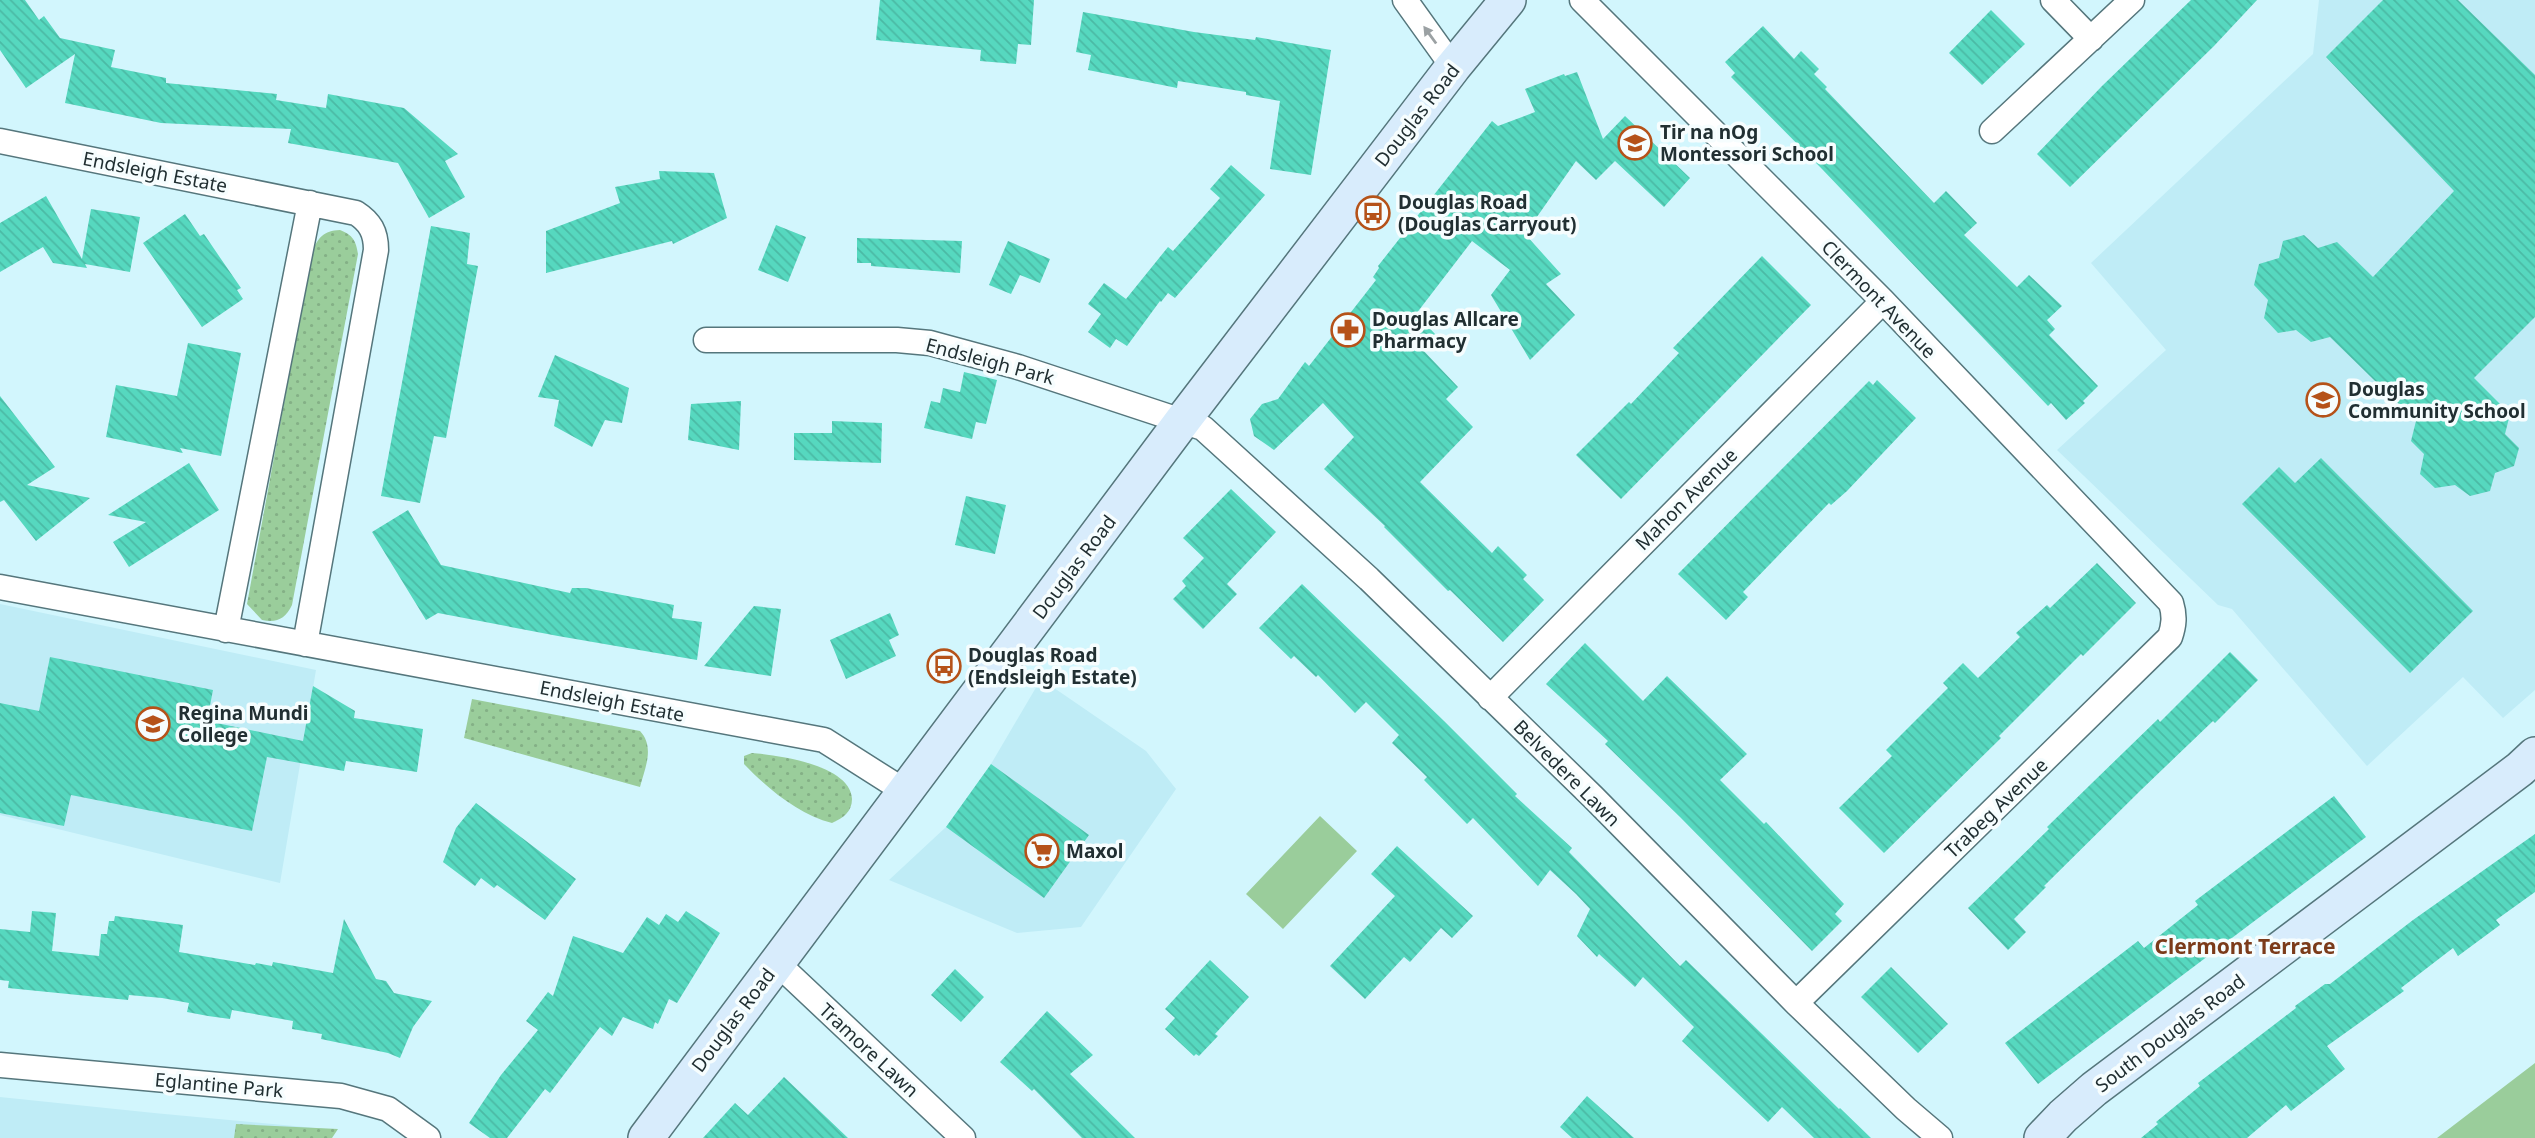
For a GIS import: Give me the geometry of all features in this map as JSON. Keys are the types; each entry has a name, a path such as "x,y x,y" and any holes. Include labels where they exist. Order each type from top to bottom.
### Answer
{"main road":[{"name":"Douglas Road","path":"646,1138 1183,420 1453,67 1508,0"},
{"name":"South Douglas Road","path":"2042,1138 2094,1089 2306,932 2535,755"}],"street":[{"name":"Clermont Avenue","path":"1581,0 1883,301 2171,603"},
{"path":"2053,0 2091,39"},
{"path":"1992,131 2132,0"},
{"path":"1400,1 1453,67"},
{"name":"Endsleigh Estate","path":"0,141 310,203 356,213 367,220 376,237 376,250 305,644"},
{"path":"226,629 310,203"},
{"name":"Mahon Avenue","path":"1490,698 1883,301"},
{"name":"Endsleigh Park","path":"706,340 897,340 930,343 1018,367 1183,420"},
{"name":"Belvedere Lawn","path":"1183,420 1203,428 1369,579 1601,805 1796,1003 1940,1138"},
{"name":"Endsleigh Estate","path":"0,587 819,739 831,743 906,792"},
{"name":"Trabeg Avenue","path":"1796,1003 2170,637 2174,626 2171,603"},
{"name":"Tramore Lawn","path":"776,962 963,1138"},
{"name":"Eglantine Park","path":"0,1065 341,1096 388,1109 428,1138"}],"shaded area":[{"name":"Douglas Community School","path":"2319,0 2535,0 2535,690 2503,718 2463,677 2367,766 2232,609 2218,605 2057,450 2166,350 2091,263 2313,54"},
{"name":"Regina Mundi College","path":"0,604 316,670 280,883 0,815"},
{"path":"1041,679 1146,751 1176,789 1081,927 1017,933 889,880 946,827 991,764"},
{"path":"0,1097 336,1130 331,1138 0,1138"}],"green space":[{"path":"340,230 353,239 358,254 292,605 280,619 262,620 247,604 312,251 322,236"},
{"path":"472,699 640,731 645,737 648,751 640,787 464,738"},
{"path":"752,753 794,759 827,770 848,787 852,799 849,811 832,823 796,807 773,791 744,764 744,756"},
{"path":"1320,816 1357,851 1283,929 1246,894"},
{"path":"2535,1063 2535,1138 2437,1138"},
{"path":"236,1124 338,1129 332,1138 234,1138"}],"building":[{"path":"0,0 25,0 39,20 44,16 60,38 115,50 111,67 166,78 166,83 277,94 276,100 326,108 328,94 404,108 458,154 445,161 465,197 429,218 398,163 288,143 291,129 161,123 65,103 75,54 26,88 0,50"},
{"path":"880,0 1034,0 1031,45 1018,44 1016,64 980,61 981,50 876,40"},
{"path":"2191,0 2257,0 2214,46 2070,187 2037,154 2102,86"},
{"path":"2383,0 2458,0 2535,75 2535,317 2474,378 2510,414 2505,434 2519,448 2514,466 2495,473 2490,491 2470,496 2455,485 2435,488 2420,474 2424,454 2411,441 2416,421 2330,337 2311,342 2296,330 2278,333 2264,318 2268,300 2254,285 2259,264 2279,258 2283,241 2304,235 2318,248 2337,242 2373,277 2454,191 2326,57"},
{"path":"1991,10 2025,44 1982,85 1949,53"},
{"path":"1083,12 1194,32 1255,40 1256,37 1331,50 1311,175 1270,169 1280,101 1246,95 1246,92 1178,81 1177,88 1088,70 1091,55 1076,52"},
{"path":"1763,26 1794,59 1801,51 1819,69 1814,74 1827,87 1825,89 1934,203 1946,191 1977,223 1964,235 2017,287 2029,275 2062,306 2047,320 2055,329 2049,335 2098,386 2083,401 2085,403 2066,420 2051,403 2048,406 1731,77 1735,73 1725,62"},
{"path":"1577,72 1603,139 1625,116 1690,178 1664,207 1615,161 1596,180 1576,161 1525,234 1561,274 1546,284 1575,315 1530,360 1491,295 1510,270 1472,241 1416,314 1435,334 1420,347 1458,387 1446,399 1473,427 1420,482 1492,553 1498,546 1527,575 1523,579 1544,600 1503,642 1324,469 1354,437 1323,403 1274,450 1254,436 1250,419 1262,404 1278,399 1305,362 1309,366 1376,280 1373,277 1378,266 1492,121 1498,126 1535,112 1525,89 1564,74 1565,76"},
{"path":"1231,165 1265,195 1175,298 1168,293 1160,301 1127,346 1116,339 1110,348 1088,332 1101,314 1088,304 1104,283 1126,299 1168,247 1173,251 1220,198 1210,189"},
{"path":"659,171 714,173 727,218 673,244 672,241 546,273 546,231 620,203 615,187 660,179"},
{"path":"46,196 82,259 91,209 140,217 130,272 85,264 87,268 53,263 43,247 0,272 0,223"},
{"path":"185,214 200,236 204,234 241,288 237,290 243,299 202,327 143,243"},
{"path":"776,225 806,237 788,282 758,270"},
{"path":"431,226 470,233 467,264 478,266 446,438 434,436 420,503 381,496"},
{"path":"857,238 962,241 960,273 857,263"},
{"path":"1008,241 1050,259 1040,283 1020,275 1011,294 989,285"},
{"path":"1762,256 1811,305 1621,499 1576,455 1629,402 1631,404 1679,353 1673,348"},
{"path":"188,343 241,353 221,456 180,448 183,453 106,437 116,385 177,396"},
{"path":"555,355 629,388 622,423 605,420 592,447 554,426 559,400 538,397"},
{"path":"964,372 997,380 986,424 976,422 972,439 924,428 931,401 940,403 943,388 960,392"},
{"path":"1877,380 1916,418 1847,491 1831,505 1829,503 1743,592 1748,597 1726,620 1678,574 1869,381 1873,385"},
{"path":"0,396 55,467 27,485 90,498 36,541 4,500 0,502"},
{"path":"741,401 739,450 688,440 691,404"},
{"path":"832,421 882,423 881,463 794,460 794,433 832,433"},
{"path":"2321,458 2473,611 2410,673 2242,504 2279,467 2295,483"},
{"path":"189,463 219,510 129,567 113,542 146,522 108,515"},
{"path":"1231,489 1276,532 1227,584 1237,594 1203,629 1173,599 1186,586 1182,581 1204,558 1183,538"},
{"path":"966,496 1006,505 995,554 955,545"},
{"path":"408,510 441,565 570,593 572,588 586,588 674,605 672,618 702,622 697,660 438,613 426,620 372,532"},
{"path":"2097,563 2136,603 2083,656 2081,654 1999,736 2001,738 1884,853 1839,808 1892,756 1886,750 1948,688 1943,683 1963,663 1978,678 2020,637 2016,633 2047,605 2050,608"},
{"path":"1302,584 1444,721 1517,794 1515,796 1572,848 1569,852 1680,966 1686,960 1871,1138 1814,1138 1782,1107 1768,1122 1682,1041 1694,1027 1643,977 1635,987 1599,954 1597,957 1577,936 1590,909 1576,894 1550,870 1538,886 1473,818 1467,824 1424,780 1427,777 1392,743 1399,735 1366,702 1355,713 1318,675 1316,677 1294,656 1291,659 1259,628"},
{"path":"754,606 781,609 771,676 704,666"},
{"path":"890,613 899,635 889,640 896,656 846,679 830,640"},
{"path":"1585,643 1643,701 1667,676 1747,754 1720,780 1764,824 1766,822 1844,904 1835,914 1842,921 1812,951 1605,744 1608,741 1546,684"},
{"path":"2230,652 2258,680 2044,886 2046,887 2014,919 2026,932 2008,950 1968,908 2091,784 2158,719 2160,722"},
{"path":"50,657 213,690 207,721 303,741 313,686 355,711 354,718 423,729 417,772 346,761 344,771 267,757 252,831 71,795 64,826 0,813 0,703 39,711"},
{"path":"991,764 1089,835 1044,898 946,827"},
{"path":"2334,796 2366,837 2038,1084 2005,1043 2138,941 2144,948 2198,905 2195,901"},
{"path":"476,803 576,879 545,920 497,885 494,888 481,878 475,886 443,862 456,828"},
{"path":"2535,834 2535,892 2496,920 2500,925 2458,956 2453,948 2401,988 2404,991 2327,1046 2345,1069 2291,1111 2286,1105 2247,1138 2141,1138 2200,1086 2198,1083 2296,1008 2295,1006 2325,984 2330,984 2413,920"},
{"path":"1397,846 1473,916 1452,938 1441,928 1410,962 1404,957 1365,999 1330,966 1395,896 1371,874"},
{"path":"32,911 56,913 52,951 99,956 101,934 107,934 109,921 114,921 115,916 183,925 179,952 255,965 272,966 273,962 333,973 344,919 376,979 386,981 394,993 432,1001 413,1027 400,1058 321,1039 322,1034 292,1029 293,1021 232,1010 230,1019 187,1012 189,1003 162,998 129,995 128,1000 8,988 9,981 0,980 0,929 30,932"},
{"path":"686,911 720,933 677,1003 669,999 653,1029 623,1017 612,1036 600,1027 550,1093 545,1089 507,1138 490,1138 469,1123 501,1075 538,1030 526,1021 548,992 553,996 573,936 623,953 647,917 659,925 666,914 678,922"},
{"path":"1210,960 1249,997 1215,1034 1218,1036 1199,1056 1194,1056 1165,1029 1175,1018 1165,1009"},
{"path":"1891,967 1948,1024 1918,1053 1861,997"},
{"path":"955,969 984,997 961,1022 931,995"},
{"path":"1047,1011 1093,1055 1070,1074 1135,1138 1082,1138 1034,1089 1032,1091 1000,1062"},
{"path":"784,1077 848,1138 703,1138 735,1103 748,1115"},
{"path":"1587,1096 1634,1138 1572,1138 1560,1127"}],"place":[{"name":"Tir na nOg Montessori School","path":"1635,143"},
{"name":"Douglas Road (Douglas Carryout)","path":"1373,213"},
{"name":"Douglas Allcare Pharmacy","path":"1348,330"},
{"name":"Douglas Community School","path":"2323,400"},
{"name":"Douglas Road (Endsleigh Estate)","path":"944,666"},
{"name":"Regina Mundi College","path":"153,724"},
{"name":"Maxol","path":"1042,851"}],"district":[{"name":"Clermont Terrace","path":"2245,946"}]}
